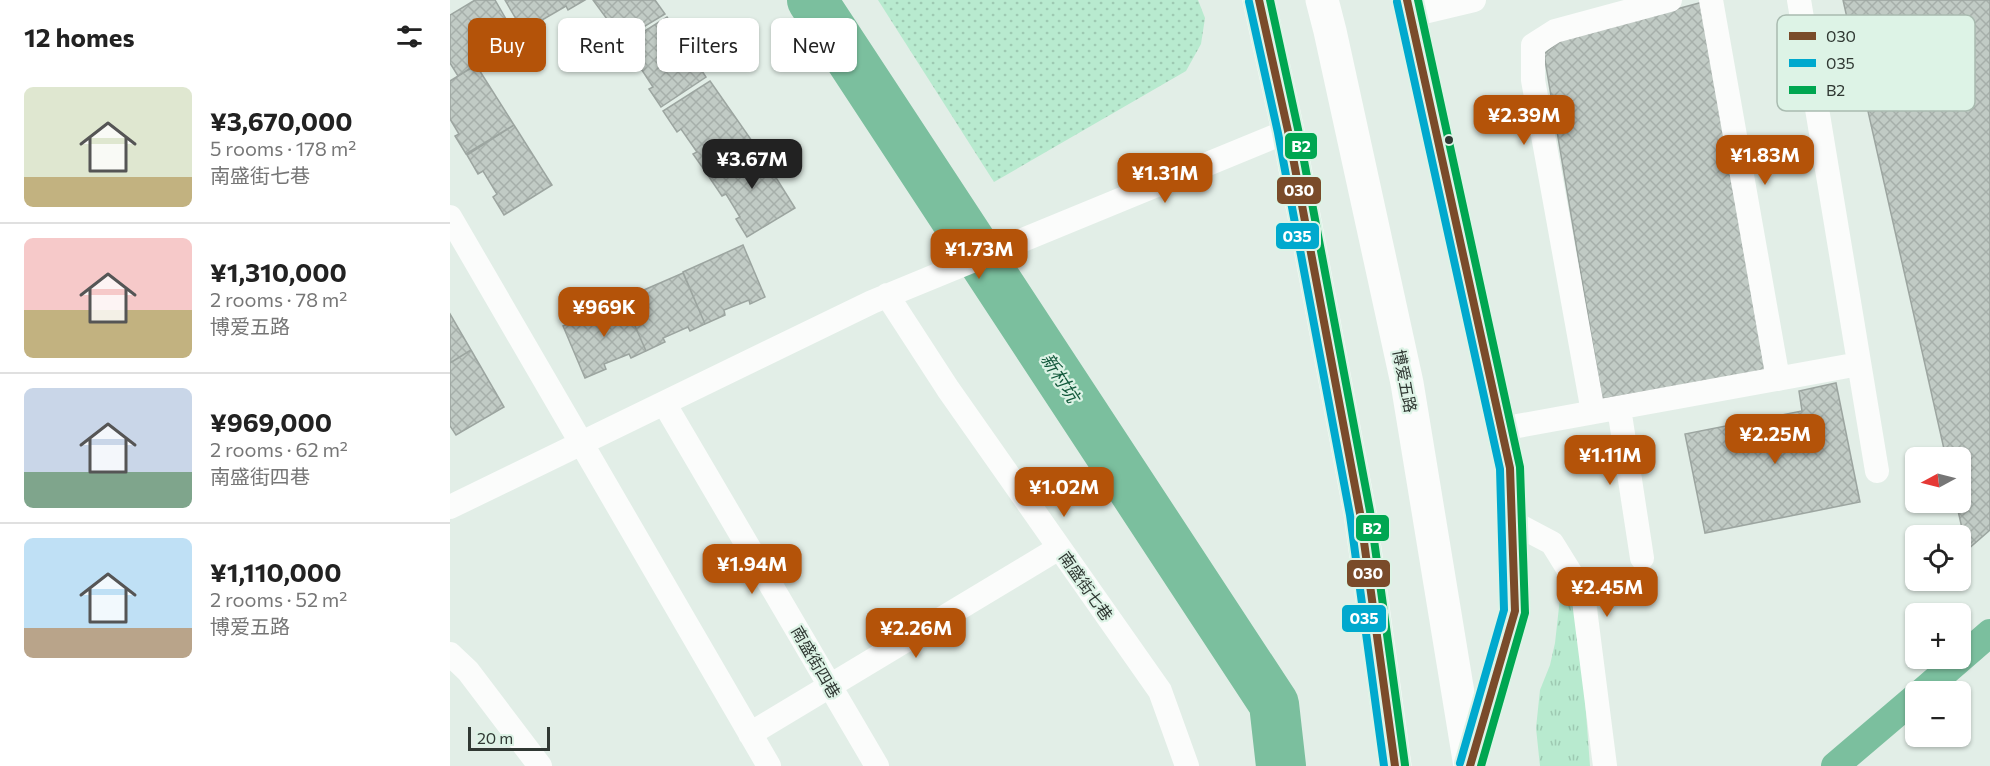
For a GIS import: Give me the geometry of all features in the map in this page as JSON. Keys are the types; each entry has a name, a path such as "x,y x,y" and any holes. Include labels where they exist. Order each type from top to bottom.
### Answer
{"highway":[{"path":"1258,0 1288,131 1360,513 1395,766"},
{"name":"博爱五路","path":"1322,0 1407,383 1470,765"}],"street":[{"path":"1409,8 1474,0"},
{"path":"1593,412 1533,80 1533,45 1555,31 1670,0"},
{"path":"1711,0 1778,379"},
{"path":"1799,0 1801,15"},
{"path":"1817,111 1877,471"},
{"path":"450,507 887,296 1288,131"},
{"path":"450,217 769,766"},
{"name":"南盛街七巷","path":"887,296 948,389 1160,691 1187,766"},
{"path":"1501,429 1859,363"},
{"name":"南盛街四巷","path":"664,403 877,766"},
{"path":"1619,408 1642,558"},
{"path":"1512,522 1552,543 1583,593 1605,766"},
{"path":"750,734 1059,548"},
{"path":"450,654 468,671 540,766"}],"lane":[{"path":"1409,8 1510,468 1515,611 1470,765"}],"green space":[{"path":"878,0 1198,0 1205,18 1201,44 1186,71 994,182"},
{"path":"1563,571 1577,595 1590,766 1540,766 1536,728 1540,690 1550,665 1555,643"}],"building":[{"path":"475,0 495,0 505,18 468,18 468,70 458,76 450,63 450,15"},
{"path":"505,0 585,0 568,10 566,6 545,18 516,18"},
{"path":"593,0 655,0 665,14 645,26 645,18 606,18"},
{"path":"1843,0 1990,0 1990,530 1971,547 1971,525 1961,525 1959,513 1971,513 1971,447 1944,447 1868,111 1975,111 1975,15 1846,15"},
{"path":"1703,2 1766,371 1602,399 1544,54 1561,40"},
{"path":"657,23 657,72 703,72 706,77 661,107 649,89 653,87 643,72 645,31"},
{"path":"468,70 468,72 480,72 514,125 466,154 455,136 459,134 450,119 450,81"},
{"path":"710,81 752,141 705,171 693,154 697,152 681,129 677,132 663,111"},
{"path":"514,125 552,185 504,215 493,197 497,194 483,171 478,174 467,155"},
{"path":"755,144 795,208 747,237 736,219 740,217 726,194 722,196 707,174"},
{"path":"743,245 765,297 750,304 749,300 724,310 725,315 705,324 683,272"},
{"path":"683,273 705,324 690,331 688,327 663,338 665,342 646,351 623,299"},
{"path":"623,299 646,351 631,358 629,354 604,364 606,369 585,378 563,326"},
{"path":"450,314 471,350 450,363"},
{"path":"471,350 504,407 456,435 450,426 450,363"},
{"path":"1836,383 1860,502 1705,533 1685,434 1802,411 1799,391"}],"waterway":[{"name":"新村坑","path":"812,0 1274,704 1281,766"},
{"path":"1935,681 1990,633"},
{"path":"1835,766 1905,706"}],"transit line":[{"name":"030","path":"1259,0 1288,131 1360,513 1395,766"},
{"name":"B2","path":"1270,0 1298,129 1370,511 1405,765"},
{"name":"030","path":"1407,0 1510,468 1515,611 1470,766"},
{"name":"B2","path":"1418,0 1520,467 1525,613 1481,766"},
{"name":"035","path":"1249,2 1278,133 1350,515 1384,766"},
{"name":"035","path":"1397,2 1500,469 1504,610 1460,763"}]}
